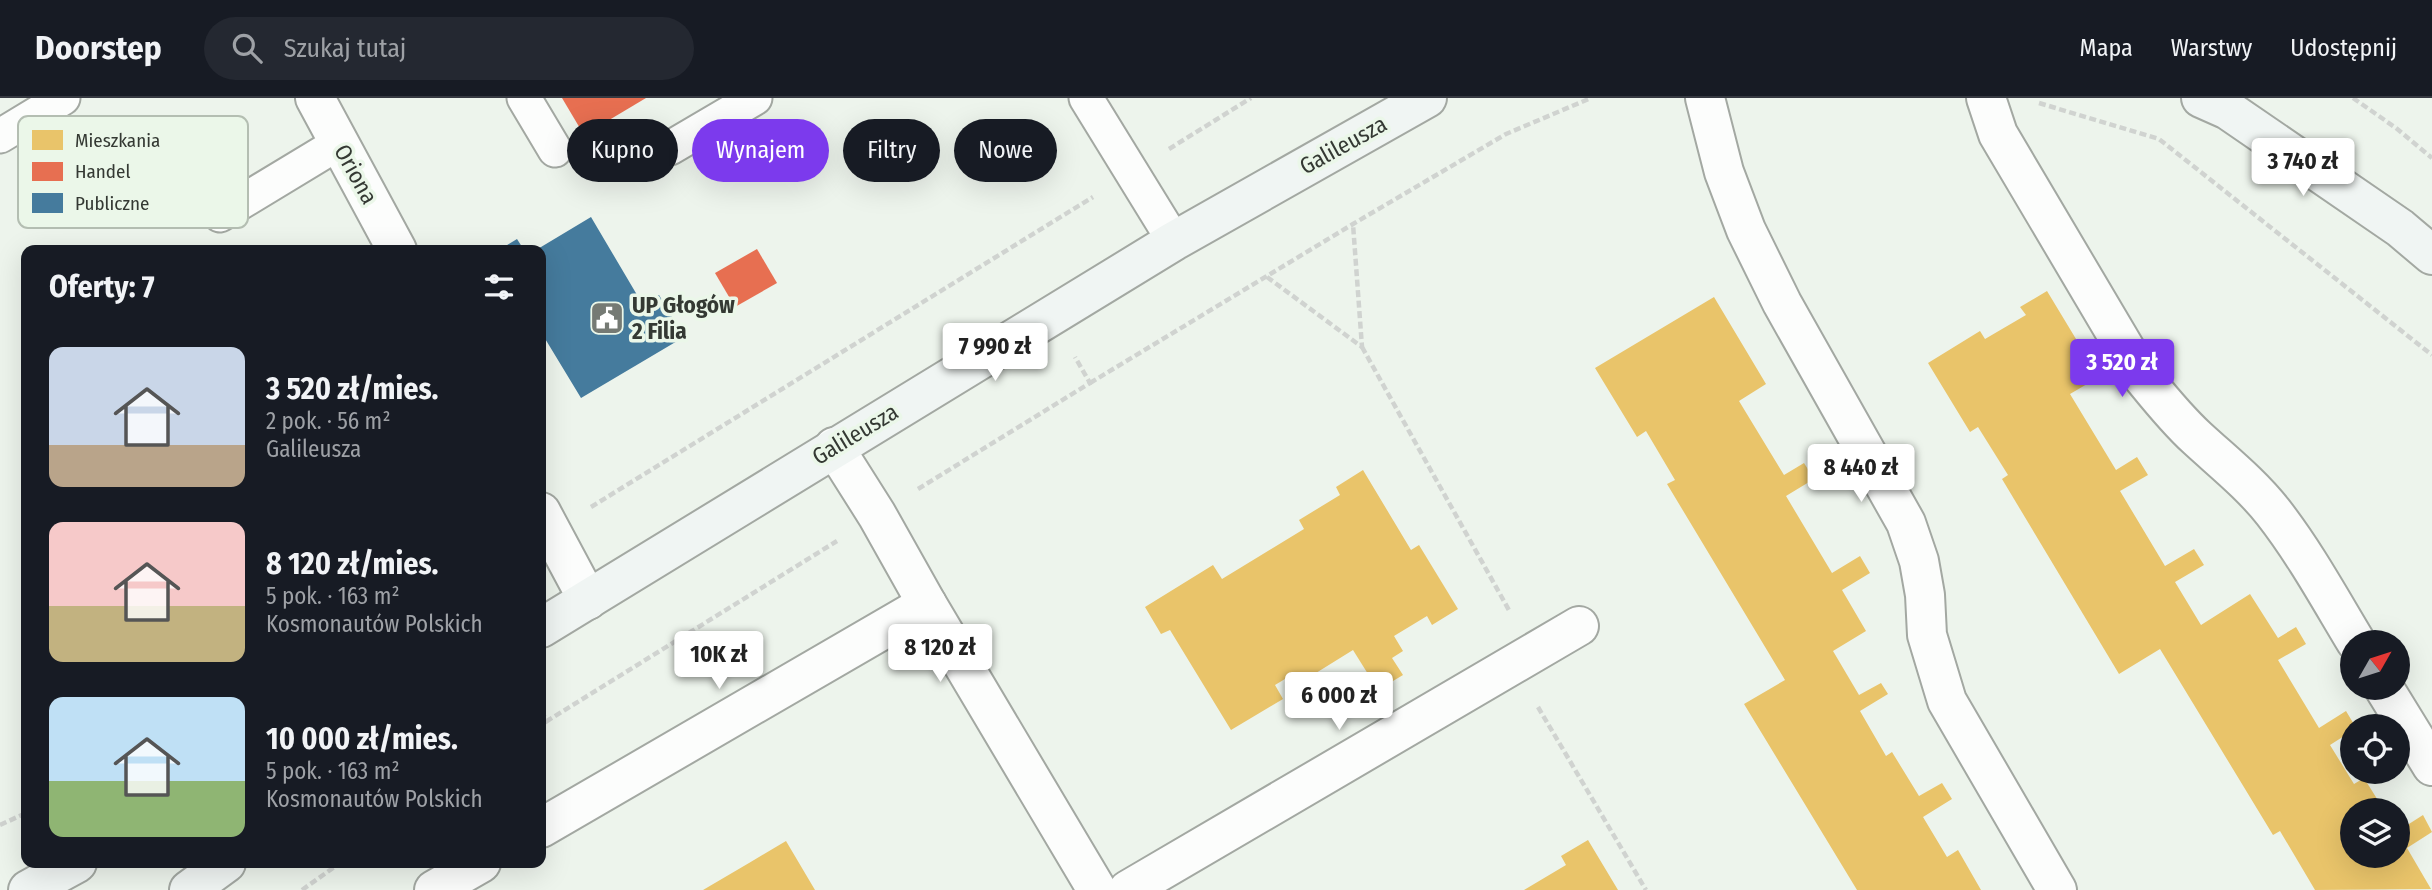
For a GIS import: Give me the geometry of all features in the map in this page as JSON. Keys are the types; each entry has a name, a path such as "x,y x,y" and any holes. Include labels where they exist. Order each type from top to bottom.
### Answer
{"street":[{"name":"Oriona","path":"315,98 394,245"},
{"name":"Galileusza","path":"546,625 1174,241 1427,98"},
{"path":"1705,98 1724,172 1746,230 1782,303 1906,523 1919,561 1925,595 1927,635 1947,701 2057,890"},
{"path":"1986,98 1998,134 2140,374 2181,422 2233,468 2272,511 2303,555 2349,630"},
{"path":"2201,98 2240,118 2400,228 2432,255"},
{"path":"834,447 877,515 1097,890"},
{"path":"546,521 588,600"},
{"path":"546,825 927,604"},
{"path":"1128,890 1579,626"},
{"path":"2391,700 2432,766"},
{"path":"28,890 68,868"},
{"path":"189,890 219,868"},
{"path":"434,890 472,868"}],"lane":[{"path":"33,116 63,98"},
{"path":"524,98 555,150"},
{"path":"678,143 755,98"},
{"path":"1086,98 1174,241"},
{"path":"0,136 18,125"},
{"path":"248,198 339,144"}],"path":[{"path":"590,507 1251,98"},
{"path":"918,490 1090,383 1506,134 1591,98"},
{"path":"2353,98 2396,128 2432,158"},
{"path":"2034,102 2160,139 2432,355"},
{"path":"1353,224 1362,347"},
{"path":"1266,277 1362,347 1517,626 1529,693 1646,890"},
{"path":"1071,350 1090,383"},
{"path":"547,721 830,545"},
{"path":"0,825 21,815"},
{"path":"302,890 334,868"}],"building: Mieszkania":[{"path":"2047,291 2099,377 2070,394 2116,470 2137,457 2148,475 2120,491 2165,566 2194,549 2204,565 2175,582 2201,625 2250,594 2278,638 2296,627 2306,644 2278,660 2319,728 2340,715 2340,739 2330,745 2340,761 2340,784 2368,784 2376,798 2340,798 2340,868 2410,868 2410,853 2431,889 2315,890 2280,831 2273,835 2160,649 2119,674 2002,479 2008,475 1978,427 1970,432 1928,363 1980,331 1985,339 2026,315 2020,307"},
{"path":"1714,297 1766,384 1739,401 1784,475 1804,463 1814,479 1786,496 1832,573 1860,556 1870,573 1842,590 1866,631 1833,651 1859,695 1881,683 1888,694 1860,711 1886,756 1892,752 1919,796 1942,783 1952,799 1923,817 1947,857 1958,850 1981,890 1857,890 1744,704 1785,680 1667,484 1675,480 1646,431 1637,437 1595,368"},
{"path":"1363,470 1411,550 1419,545 1458,609 1432,625 1427,616 1394,636 1403,651 1392,658 1403,675 1378,690 1353,650 1295,686 1290,676 1275,685 1283,699 1231,730 1170,630 1161,634 1145,607 1213,565 1222,579 1304,529 1299,520 1340,495 1336,487"},
{"path":"2423,815 2432,832 2410,846 2410,823"},
{"path":"1588,840 1618,890 1524,890 1566,865 1561,856"},
{"path":"786,841 815,890 703,890 749,863"}],"building: Handel":[{"path":"562,98 646,98 611,119 574,119"},
{"path":"757,249 777,283 735,307 715,273"}],"building: Publiczne":[{"name":"UP Głogów 2 Filia","path":"591,217 643,305 659,295 684,337 581,398 546,340 544,245"},
{"path":"517,239 521,245 507,245"}],"place":[{"name":"UP Głogów 2 Filia","path":"607,318"}]}
